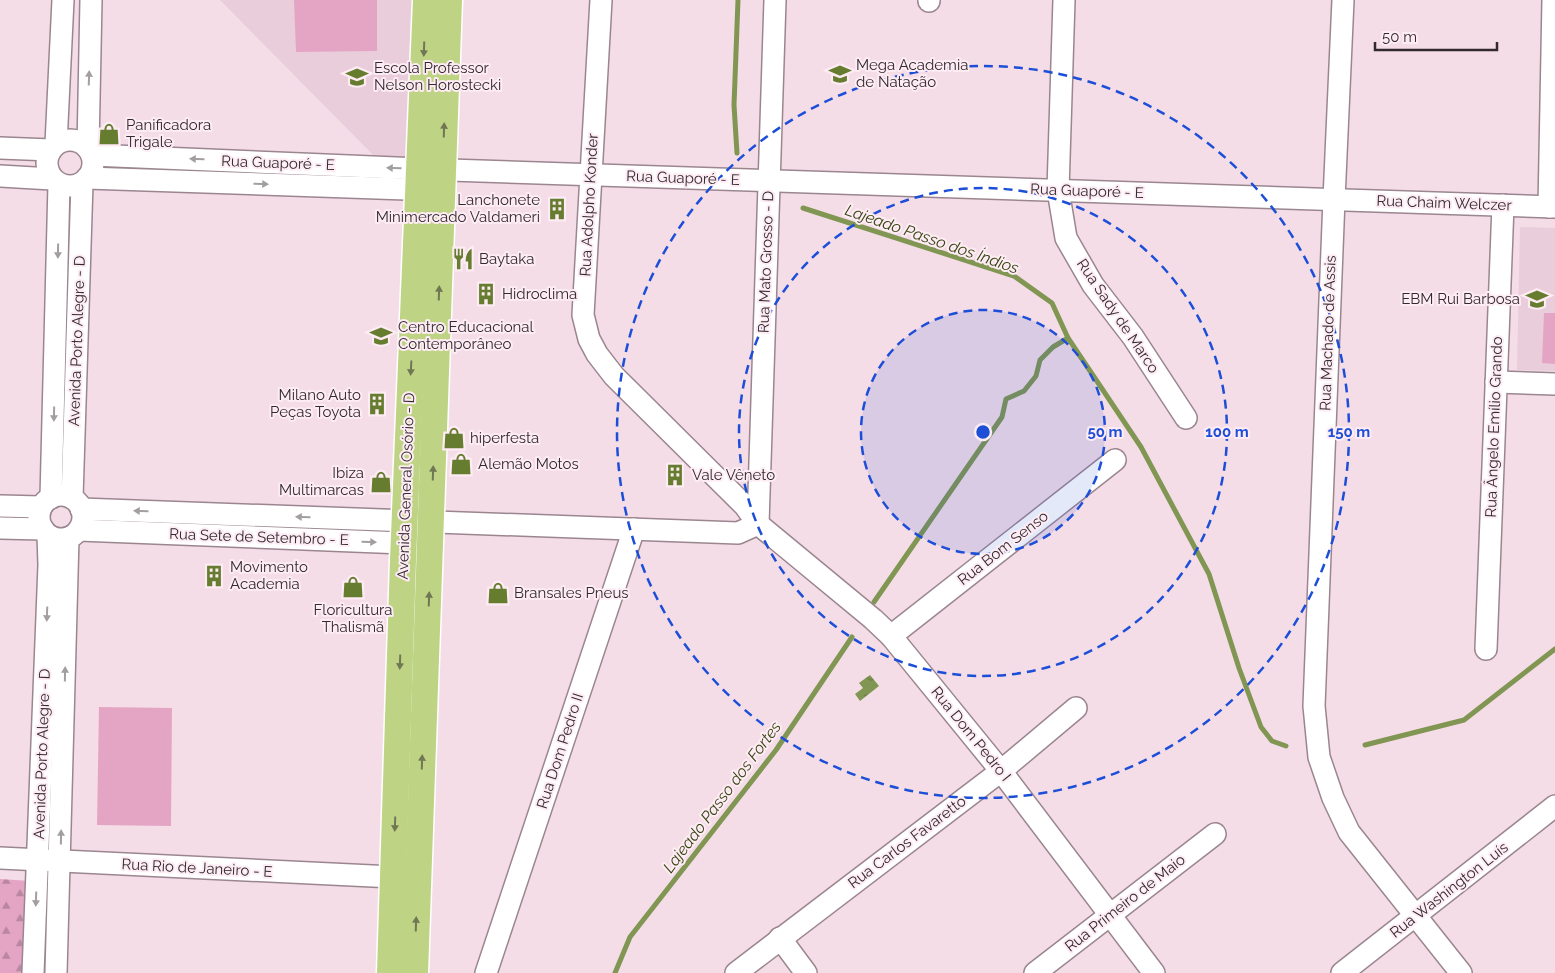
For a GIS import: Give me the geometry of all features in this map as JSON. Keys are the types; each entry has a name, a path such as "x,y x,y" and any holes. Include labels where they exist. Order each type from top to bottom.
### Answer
{"main road":[{"name":"Avenida General Osório - D","path":"415,973 431,522 431,179 426,0"},
{"name":"Avenida General Osório - D","path":"390,966 404,532 431,179 449,0"}],"street":[{"path":"55,181 46,164 47,156 53,147 63,0"},
{"path":"0,176 55,181 66,186 74,186 85,180 92,171 93,163 90,152 91,0"},
{"name":"Rua Adolpho Konder","path":"600,0 583,315 589,339 597,354 614,376 745,506 758,524"},
{"name":"Rua Mato Grosso - D","path":"758,524 775,0"},
{"name":"Rua Sady de Marco","path":"1064,0 1058,190 1066,238 1093,285 1133,338 1186,418"},
{"name":"Rua Machado de Assis","path":"1343,0 1314,706 1319,757 1333,798 1349,832 1461,973"},
{"path":"1552,207 1553,0"},
{"path":"0,148 53,147 69,140 83,144 90,152"},
{"name":"Rua Guaporé - E","path":"90,152 431,179"},
{"name":"Rua Guaporé - E","path":"85,180 431,179 591,174 1334,199"},
{"name":"Avenida Porto Alegre - D","path":"61,503 85,180"},
{"name":"Avenida Porto Alegre - D","path":"55,181 61,503"},
{"name":"Rua Chaim Welczer","path":"1334,199 1552,207"},
{"name":"Rua Ângelo Emílio Grando","path":"1486,649 1503,206"},
{"path":"1496,382 1555,384"},
{"name":"Rua Bom Senso","path":"891,636 1115,460"},
{"path":"61,503 83,516 59,533 39,518 61,503"},
{"name":"Rua Sete de Setembro - E","path":"0,506 61,503 404,532"},
{"name":"Rua Sete de Setembro - E","path":"0,528 59,533 404,532 431,522 738,533 758,524"},
{"name":"Rua Dom Pedro I","path":"758,524 874,619 891,636 1001,770 1154,973"},
{"name":"Rua Dom Pedro II","path":"486,973 634,529"},
{"name":"Avenida Porto Alegre - D","path":"33,973 38,860 53,715 59,533"},
{"name":"Rua Carlos Favaretto","path":"736,973 1001,770 1076,708"},
{"name":"Avenida Porto Alegre - D","path":"53,715 60,861 56,973"},
{"name":"Rua Washington Luís","path":"1342,973 1555,806"},
{"name":"Rua Primeiro de Maio","path":"1035,973 1215,834"},
{"name":"Rua Rio de Janeiro - E","path":"0,858 393,877"},
{"path":"780,938 806,973"},
{"path":"390,966 415,973"}],"shaded area":[{"name":"Escola Professor Nelson Horostecki","path":"220,0 420,0 415,161 379,161"},
{"name":"EBM Rui Barbosa","path":"1520,227 1555,228 1555,371 1517,370"}],"green space":[{"path":"294,0 377,0 377,51 296,52"},
{"path":"1544,313 1555,313 1555,364 1542,363"},
{"path":"99,707 172,708 171,826 97,825"},
{"path":"0,879 30,881 27,973 0,973"}],"water":[{"path":"870,675 879,686 860,701 855,694 863,688 859,683"}],"waterway":[{"name":"Lajeado Passo dos Índios","path":"737,153 734,105 738,0"},
{"name":"Lajeado Passo dos Índios","path":"803,208 1014,276 1052,303 1068,338 1141,447 1209,574 1239,668 1261,727 1272,741 1286,746"},
{"name":"Lajeado Passo dos Fortes","path":"874,602 1002,417 1006,399 1024,391 1036,376 1040,360 1053,347 1068,338"},
{"name":"Lajeado Passo dos Fortes","path":"615,973 630,937 776,750 852,637"},
{"name":"Lajeado Passo dos Índios","path":"1365,745 1464,720 1555,649"}],"place":[{"name":"Mega Academia de Natação","path":"840,74"},
{"name":"Escola Professor Nelson Horostecki","path":"357,77"},
{"name":"Panificadora Trigale","path":"109,134"},
{"name":"Lanchonete Minimercado Valdameri","path":"557,209"},
{"name":"Baytaka","path":"463,259"},
{"name":"Hidroclima","path":"486,294"},
{"name":"EBM Rui Barbosa","path":"1537,299"},
{"name":"Centro Educacional Contemporâneo","path":"381,336"},
{"name":"Milano Auto Peças Toyota","path":"377,404"},
{"name":"hiperfesta","path":"454,438"},
{"name":"Alemão Motos","path":"461,464"},
{"name":"Vale Vêneto","path":"675,475"},
{"name":"Ibiza Multimarcas","path":"381,482"},
{"name":"Movimento Academia","path":"214,576"},
{"name":"Floricultura Thalismã","path":"353,587"},
{"name":"Bransales Pneus","path":"498,593"}]}
